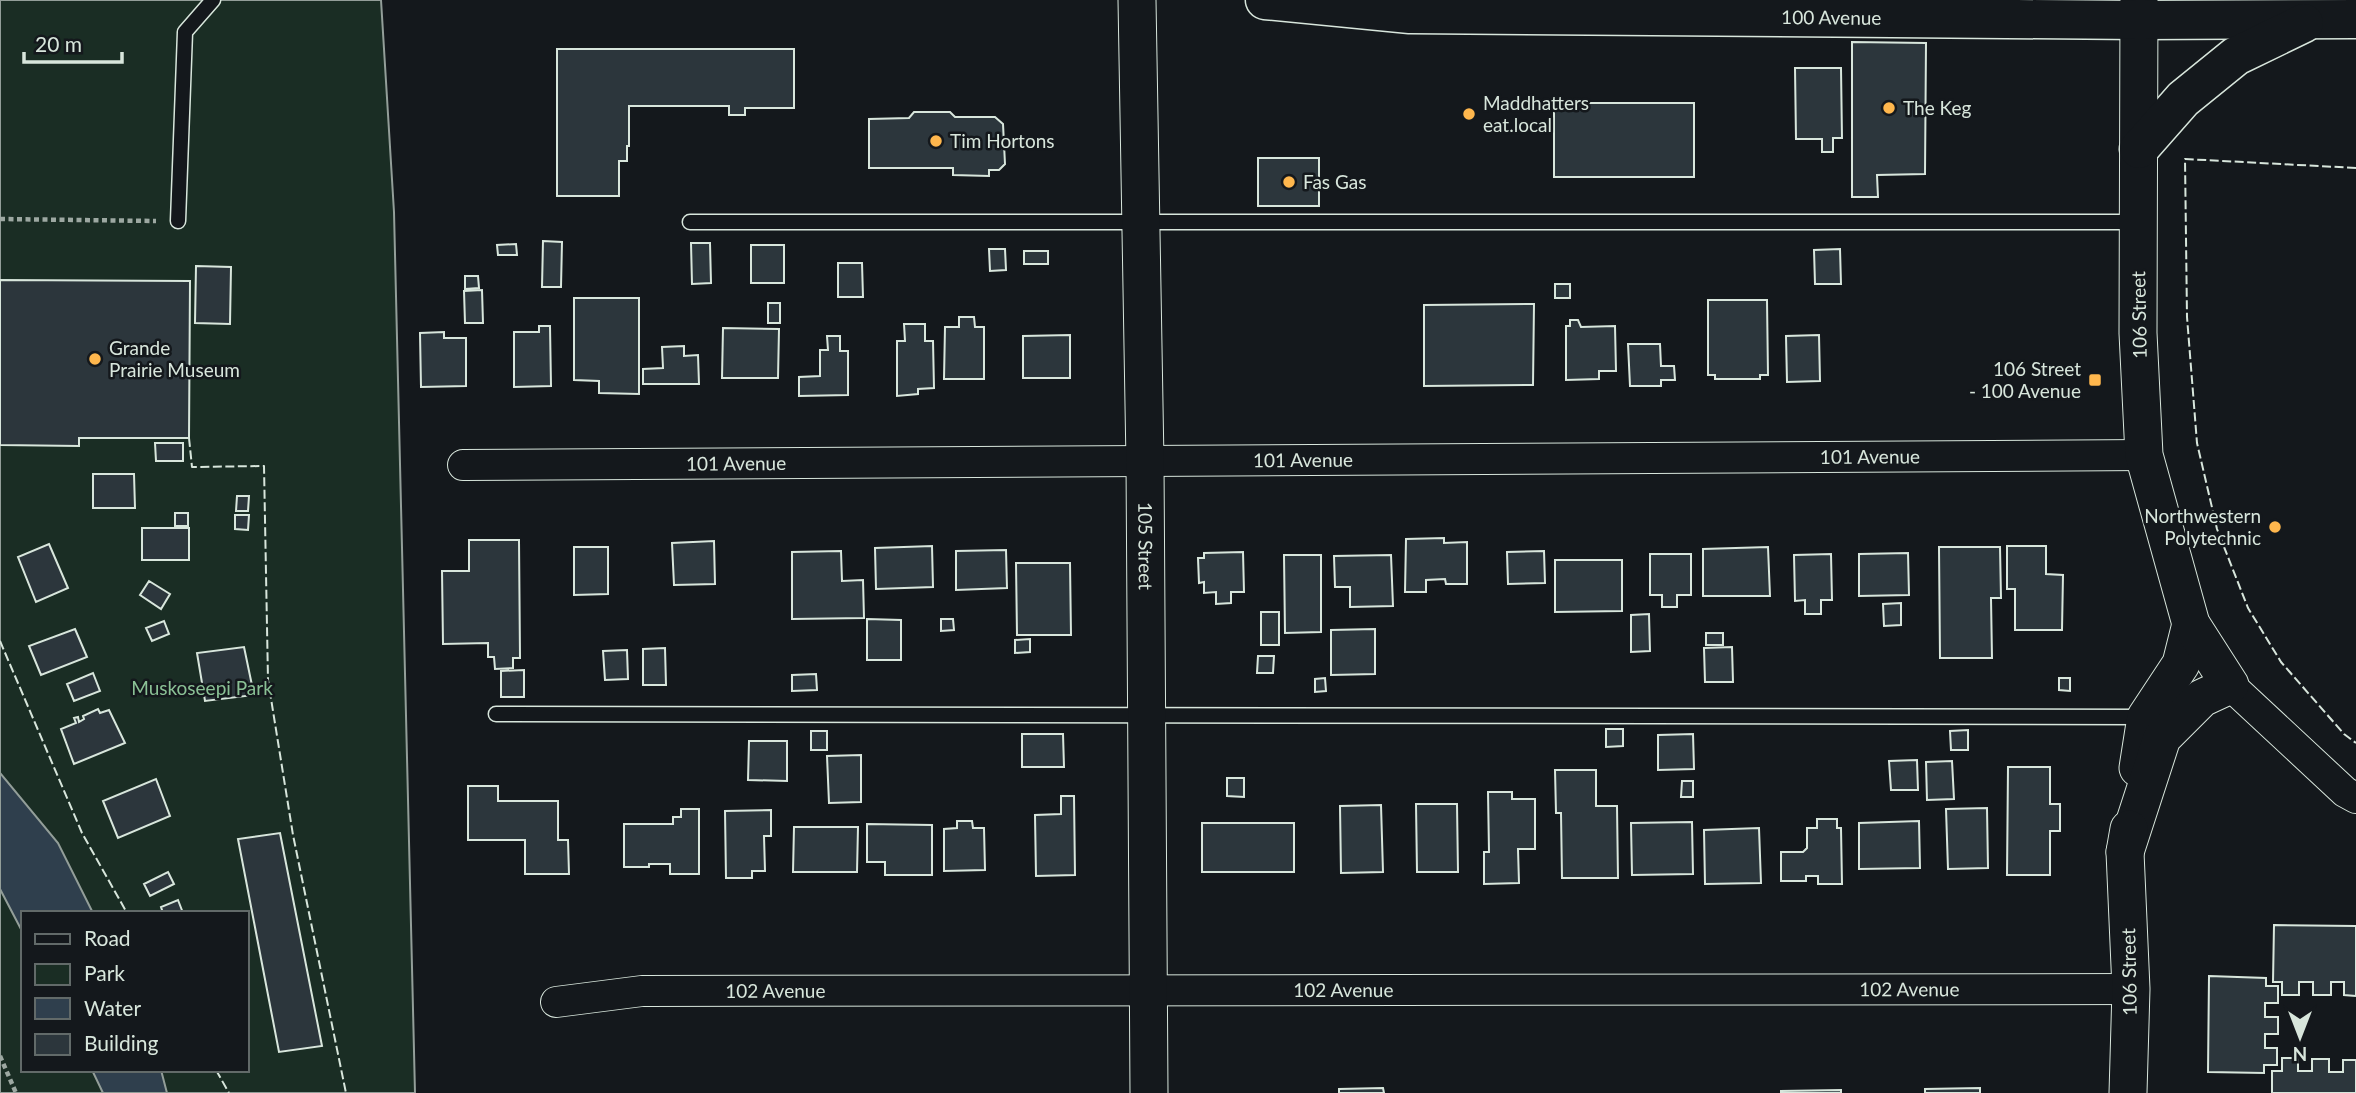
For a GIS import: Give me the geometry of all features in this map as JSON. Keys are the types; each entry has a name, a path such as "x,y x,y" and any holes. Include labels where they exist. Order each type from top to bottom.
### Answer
{"main road":[{"name":"100 Avenue","path":"1265,0 1410,15 2139,10 2356,19"},
{"path":"2139,149 2183,99 2236,56 2312,19"}],"street":[{"name":"105 Street","path":"1137,0 1149,1093"},
{"name":"106 Street","path":"2125,852 2162,738 2202,698 2230,685 2191,624 2144,455 2138,333 2139,10"},
{"name":"101 Avenue","path":"463,465 2144,455"},
{"name":"106 Street","path":"2128,1093 2131,989 2125,852 2146,717 2181,664 2191,624"},
{"path":"2230,685 2345,792 2356,798"},
{"name":"102 Avenue","path":"556,1002 642,990 2131,989"}],"lane":[{"path":"178,221 185,32 213,0"},
{"path":"690,222 2138,222"},
{"path":"496,714 2146,717"}],"path":[{"path":"0,219 178,221"},
{"path":"0,1056 16,1093"}],"green space":[{"name":"Muskoseepi Park","path":"0,0 381,0 394,212 415,1093 0,1093"}],"water":[{"path":"0,773 58,843 92,911 21,911 21,929 0,889"},
{"path":"93,1072 162,1072 167,1093 103,1093"}],"building":[{"name":"The Keg","path":"1852,42 1926,43 1925,174 1877,175 1878,197 1852,197"},
{"path":"557,49 794,49 794,108 745,108 745,115 729,115 729,106 629,106 629,146 627,161 619,161 619,196 557,196"},
{"path":"1795,68 1841,68 1842,138 1833,138 1833,152 1822,152 1822,139 1796,139"},
{"path":"1554,103 1694,103 1694,177 1554,177"},
{"name":"Tim Hortons","path":"914,112 950,112 955,117 995,117 1003,124 1005,164 999,170 989,170 989,176 953,175 953,168 869,168 869,119 909,118"},
{"name":"Fas Gas","path":"1258,158 1319,158 1319,206 1258,206"},
{"path":"543,241 562,242 561,287 542,287"},
{"path":"691,243 710,243 711,283 692,284"},
{"path":"516,244 517,255 498,255 497,245"},
{"path":"751,245 784,245 784,283 751,283"},
{"path":"989,249 1005,249 1006,270 990,271"},
{"path":"1840,249 1841,284 1815,284 1814,250"},
{"path":"1024,251 1048,251 1048,264 1024,264"},
{"path":"838,263 862,263 863,297 838,297"},
{"path":"196,266 231,267 230,324 195,323"},
{"path":"465,276 478,276 479,288 465,289"},
{"name":"Grande Prairie Museum","path":"0,280 190,281 189,438 79,438 79,446 0,445"},
{"path":"1555,284 1570,284 1570,298 1555,298"},
{"path":"482,290 483,323 465,323 464,291"},
{"path":"574,298 639,298 639,394 599,393 599,381 574,380"},
{"path":"1708,300 1767,300 1768,375 1760,375 1760,379 1715,379 1715,375 1708,375"},
{"path":"768,303 780,303 780,323 768,323"},
{"path":"1534,304 1533,385 1424,386 1424,305"},
{"path":"959,317 974,317 975,327 984,327 984,379 944,379 945,327 959,327"},
{"path":"1570,320 1578,320 1581,327 1615,326 1616,371 1599,371 1599,379 1566,380 1566,326 1570,326"},
{"path":"904,324 925,324 925,341 933,341 934,388 918,389 918,394 897,396 897,341 905,341"},
{"path":"539,326 550,326 551,386 514,387 514,332 539,332"},
{"path":"723,328 779,329 778,378 722,378"},
{"path":"444,332 444,338 466,338 466,386 421,387 420,333"},
{"path":"1070,335 1070,378 1023,378 1023,336"},
{"path":"1819,335 1820,381 1787,382 1786,336"},
{"path":"827,336 840,336 840,351 848,351 848,395 799,396 799,377 820,376 820,350 828,350"},
{"path":"1628,344 1660,344 1661,366 1674,366 1675,380 1661,380 1661,386 1630,386"},
{"path":"684,346 684,356 698,355 699,384 643,384 643,369 663,368 662,347"},
{"path":"155,443 183,443 183,461 156,461"},
{"path":"93,474 134,474 135,508 93,508"},
{"path":"237,496 249,496 248,511 236,511"},
{"path":"175,513 188,513 188,526 175,526"},
{"path":"235,515 249,515 248,530 235,529"},
{"path":"142,528 189,528 189,560 142,560"},
{"path":"1444,538 1444,543 1467,542 1467,584 1446,584 1445,579 1426,580 1426,592 1405,592 1406,539"},
{"path":"469,540 519,540 520,658 513,658 513,668 495,669 494,657 488,657 488,643 443,644 442,571 469,571"},
{"path":"714,541 715,584 674,585 672,543"},
{"path":"49,544 68,588 36,602 18,557"},
{"path":"932,546 933,587 876,589 875,548"},
{"path":"2007,546 2046,546 2046,574 2063,575 2062,630 2015,630 2015,589 2007,589"},
{"path":"574,547 608,547 608,594 574,595"},
{"path":"1768,547 1770,596 1703,596 1703,549"},
{"path":"1939,547 2000,547 2001,598 1991,598 1992,658 1940,658"},
{"path":"1006,550 1007,588 956,590 956,551"},
{"path":"841,551 842,581 863,580 864,618 792,619 792,552"},
{"path":"1544,551 1545,583 1508,584 1507,552"},
{"path":"1243,552 1244,592 1231,592 1231,603 1216,604 1216,592 1204,593 1204,582 1199,583 1198,558 1204,558 1204,553"},
{"path":"1908,553 1909,595 1859,596 1859,554"},
{"path":"1650,554 1691,554 1691,595 1677,595 1677,607 1662,607 1662,595 1650,595"},
{"path":"1831,554 1832,600 1821,600 1821,614 1805,614 1805,600 1795,601 1794,555"},
{"path":"1284,555 1321,555 1321,632 1285,633"},
{"path":"1391,555 1393,606 1350,607 1350,587 1335,587 1334,556"},
{"path":"1555,560 1622,560 1622,611 1555,612"},
{"path":"1016,563 1070,563 1071,635 1017,635"},
{"path":"149,581 170,594 161,609 140,595"},
{"path":"1901,603 1901,625 1884,626 1883,604"},
{"path":"1261,612 1279,612 1279,645 1261,645"},
{"path":"1649,614 1650,651 1631,652 1631,615"},
{"path":"867,619 901,620 901,660 867,660"},
{"path":"941,619 953,619 954,630 941,631"},
{"path":"164,621 169,634 152,641 146,628"},
{"path":"75,629 87,657 41,675 29,646"},
{"path":"1375,629 1375,674 1331,675 1331,630"},
{"path":"1706,633 1723,633 1723,645 1706,645"},
{"path":"1030,639 1030,652 1015,653 1015,640"},
{"path":"244,647 254,695 205,701 197,653"},
{"path":"1732,647 1733,682 1705,682 1704,648"},
{"path":"665,648 666,685 643,685 643,649"},
{"path":"627,650 628,679 605,680 603,651"},
{"path":"1258,656 1274,656 1273,673 1257,673"},
{"path":"524,670 524,697 501,697 501,671"},
{"path":"93,673 100,691 74,701 67,684"},
{"path":"816,674 817,690 792,691 792,675"},
{"path":"1325,678 1326,691 1315,692 1315,679"},
{"path":"2059,678 2070,678 2070,691 2059,690"},
{"path":"98,709 100,713 109,710 125,743 74,764 61,729 76,723 74,718 78,717 79,722 84,719 83,716"},
{"path":"1606,729 1623,729 1623,746 1606,747"},
{"path":"1968,730 1968,750 1951,750 1950,731"},
{"path":"811,731 827,731 827,750 811,750"},
{"path":"1022,734 1063,734 1064,767 1022,767"},
{"path":"1693,734 1694,769 1658,770 1658,735"},
{"path":"749,741 787,741 787,781 748,780"},
{"path":"861,755 861,802 829,803 827,756"},
{"path":"1917,760 1918,790 1891,790 1889,761"},
{"path":"1952,761 1954,799 1927,800 1926,762"},
{"path":"2008,767 2050,767 2050,804 2060,804 2060,831 2050,831 2050,875 2007,875"},
{"path":"1555,770 1596,770 1596,806 1617,806 1618,878 1562,878 1561,813 1556,813"},
{"path":"1227,778 1244,778 1244,797 1227,796"},
{"path":"156,779 170,816 118,838 103,801"},
{"path":"1682,781 1693,781 1693,797 1681,797"},
{"path":"468,786 498,786 498,801 558,801 558,840 568,840 569,874 525,874 525,840 468,840"},
{"path":"1488,792 1512,792 1512,799 1535,799 1535,849 1518,849 1519,883 1484,884 1484,852 1489,852"},
{"path":"1061,796 1074,796 1075,875 1036,876 1035,815 1061,814"},
{"path":"1416,804 1457,804 1458,872 1417,872"},
{"path":"1381,805 1383,872 1341,873 1340,806"},
{"path":"1987,808 1988,868 1948,869 1946,809"},
{"path":"681,809 699,809 699,874 670,874 670,864 624,867 624,824 673,824 673,817 681,817"},
{"path":"771,810 771,836 764,836 765,871 752,871 752,878 726,878 725,811"},
{"path":"1817,819 1837,819 1837,828 1841,828 1842,884 1818,884 1818,876 1806,876 1806,881 1781,881 1781,852 1803,852 1807,848 1807,828 1817,828"},
{"path":"957,821 972,821 973,828 984,828 985,870 944,871 944,829 957,828"},
{"path":"1919,821 1920,868 1859,869 1859,823"},
{"path":"1692,822 1693,874 1632,875 1631,823"},
{"path":"1202,823 1294,823 1294,872 1202,872"},
{"path":"867,824 932,825 932,875 885,875 885,862 867,862"},
{"path":"794,827 858,827 857,872 793,872"},
{"path":"1759,828 1761,883 1705,884 1704,830"},
{"path":"280,833 322,1046 279,1052 238,839"},
{"path":"168,872 174,884 150,896 144,884"},
{"path":"178,900 182,911 162,911 161,907"},
{"path":"2274,925 2356,926 2356,996 2344,995 2344,982 2331,982 2331,995 2313,995 2313,982 2299,982 2299,995 2282,995 2282,982 2273,982"},
{"path":"2209,976 2266,978 2266,986 2278,986 2278,1003 2265,1003 2265,1017 2278,1017 2278,1034 2265,1034 2265,1048 2277,1048 2277,1065 2264,1065 2264,1073 2208,1072"},
{"path":"2282,1058 2298,1058 2298,1071 2312,1071 2312,1059 2329,1059 2329,1072 2343,1072 2343,1060 2356,1060 2356,1093 2272,1093 2272,1071 2282,1071"},
{"path":"1383,1088 1384,1093 1339,1093 1339,1089"},
{"path":"1980,1088 1980,1093 1925,1093 1925,1089"},
{"path":"1841,1090 1841,1093 1781,1093 1781,1091"}],"fence":[{"path":"2356,168 2185,159 2187,317 2197,443 2217,529 2248,608 2281,662 2344,734 2356,743"},
{"path":"189,438 192,467 264,466 268,680 293,835 346,1093"},
{"path":"0,641 82,833 126,911"},
{"path":"217,1072 229,1093"}],"place":[{"name":"The Keg","path":"1889,108"},
{"name":"Maddhatters eat.local","path":"1469,114"},
{"name":"Tim Hortons","path":"936,141"},
{"name":"Fas Gas","path":"1289,182"},
{"name":"Grande Prairie Museum","path":"95,359"},
{"name":"106 Street - 100 Avenue","path":"2095,380"},
{"name":"Northwestern Polytechnic","path":"2275,527"}]}
